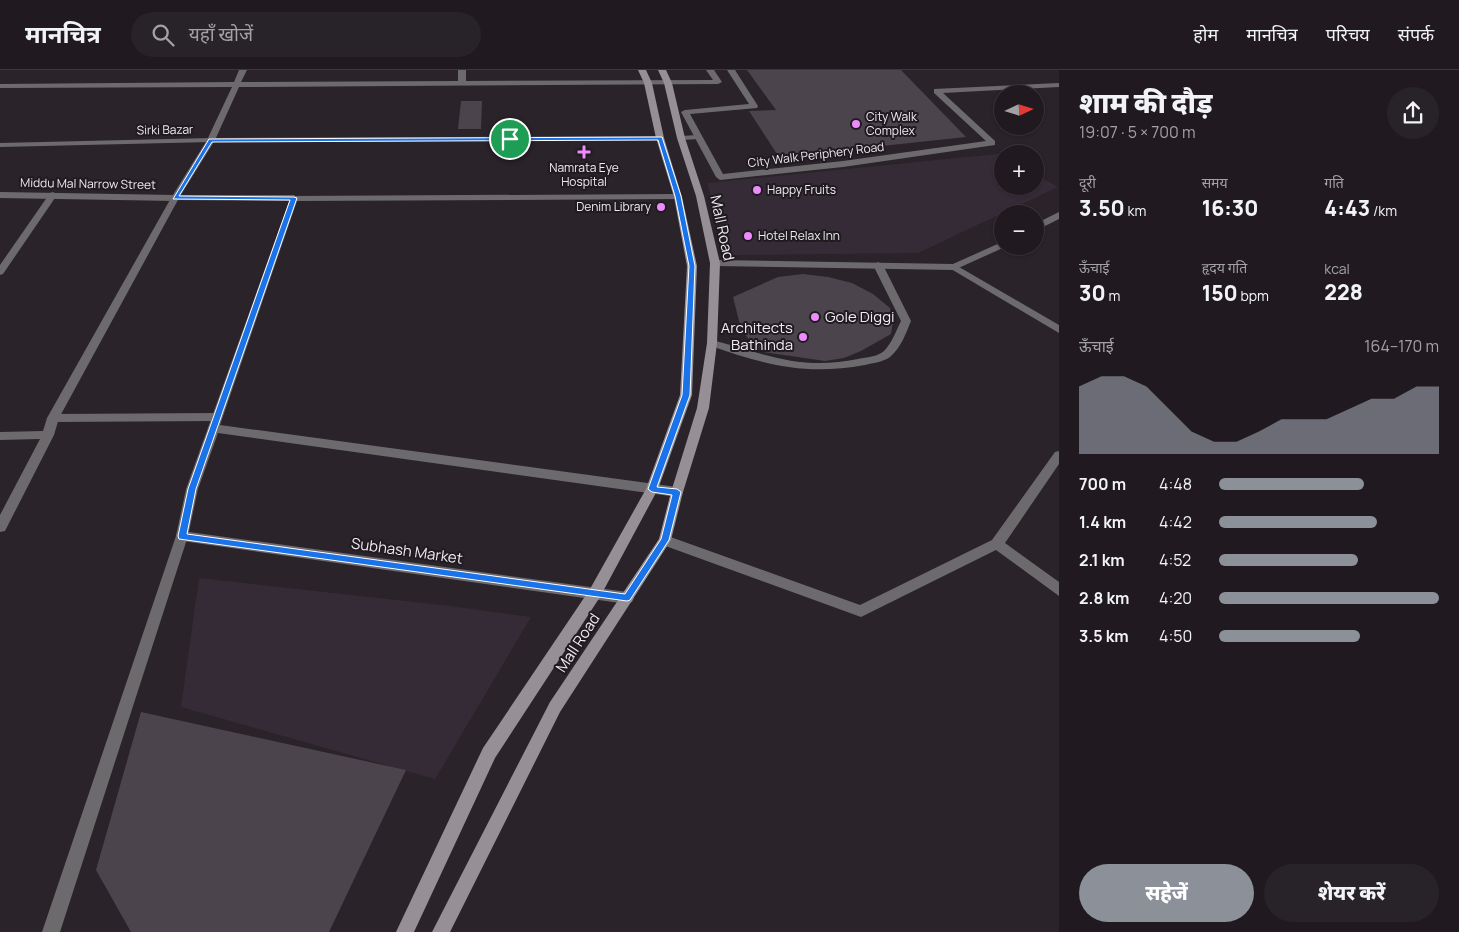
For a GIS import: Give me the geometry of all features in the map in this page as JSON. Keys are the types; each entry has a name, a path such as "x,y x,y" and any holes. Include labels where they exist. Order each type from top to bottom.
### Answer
{"main road":[{"path":"405,932 490,753 595,593 652,489 686,395 692,266 678,196 660,138 648,83 642,70"},
{"name":"Mall Road","path":"441,932 555,708 665,540 677,492 703,408 712,343 715,263 700,196 681,138 668,83 662,70"}],"street":[{"path":"0,527 48,436 53,418 175,198 211,140 243,70"},
{"path":"462,70 462,84"},
{"path":"0,86 718,82 710,70"},
{"name":"City Walk Periphery Road","path":"731,70 754,106 685,112 720,177 843,164 992,143 937,90 1059,85"},
{"path":"681,138 697,137"},
{"name":"Sirki Bazar","path":"0,145 211,140 660,138"},
{"name":"Middu Mal Narrow Street","path":"0,195 175,198 678,196"},
{"path":"0,272 53,195"},
{"path":"51,932 182,536 192,489 294,198"},
{"path":"1044,223 1059,215"},
{"path":"715,263 954,267 994,249"},
{"path":"712,343 761,360 808,367 851,365 884,356 898,339 906,321 878,265"},
{"path":"954,267 1059,330"},
{"path":"53,418 215,422 677,492"},
{"path":"0,436 48,436"},
{"path":"665,540 861,611 997,544 1059,455"},
{"name":"Subhash Market","path":"182,536 627,598"},
{"path":"997,544 1059,590"}],"shaded area":[{"path":"994,154 994,195 1041,195 1020,205 994,205 994,217 918,253 729,255 707,183"},
{"path":"1044,179 1058,187 1044,194"},
{"path":"199,578 531,617 435,779 181,707"}],"building":[{"name":"City Walk Complex","path":"747,70 901,70 966,137 779,157 749,111 776,110"},
{"path":"461,101 482,101 481,129 458,129"},
{"name":"Gole Diggi","path":"803,274 828,277 852,283 873,294 890,308 893,322 891,334 844,358 825,361 763,352 753,345 741,329 733,297 778,277"},
{"path":"141,712 406,770 329,932 131,932 96,870"}],"place":[{"name":"City Walk Complex","path":"856,124"},
{"name":"Namrata Eye Hospital","path":"584,152"},
{"name":"Happy Fruits","path":"757,190"},
{"name":"Denim Library","path":"661,207"},
{"name":"Hotel Relax Inn","path":"748,236"},
{"name":"Gole Diggi","path":"815,317"},
{"name":"Architects Bathinda","path":"803,337"}],"route":[{"path":"660,138 678,196 692,266 686,395 652,489 677,492 665,540 627,598 182,536 192,489 294,198 175,198 211,140 510,139 660,138"}]}
